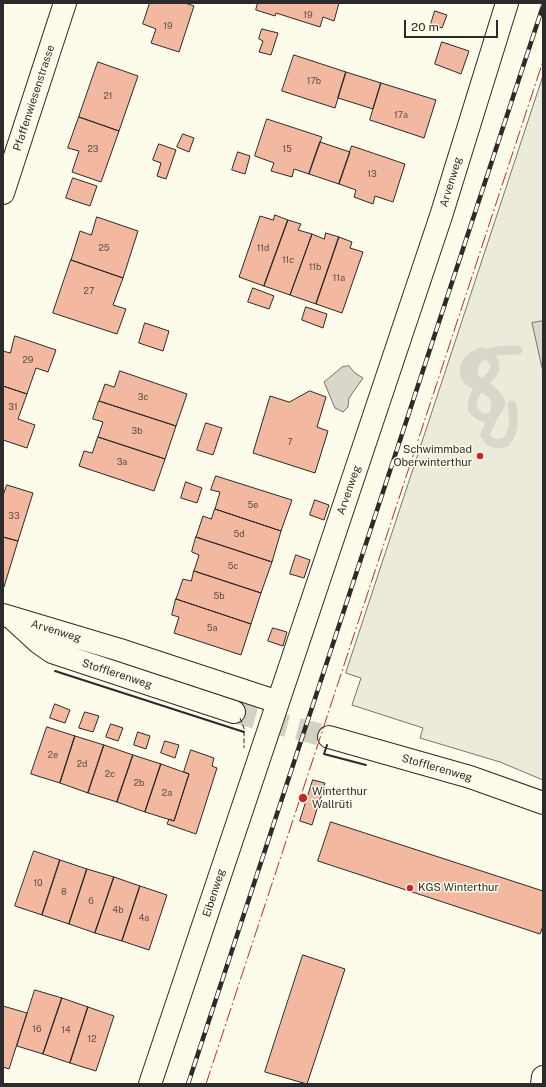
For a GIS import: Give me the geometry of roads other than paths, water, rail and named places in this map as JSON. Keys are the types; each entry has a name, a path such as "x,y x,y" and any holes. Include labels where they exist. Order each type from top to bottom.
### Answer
{"street":[{"name":"Pfaffenwiesenstrasse","path":"3,193 65,3"},
{"name":"Arvenweg","path":"7,616 120,650 278,702 441,216 506,3"},
{"name":"Stofflerenweg","path":"7,616 52,652 234,712"},
{"name":"Eibenweg","path":"150,1084 278,702"},
{"name":"Stofflerenweg","path":"329,737 470,777 543,803"},
{"path":"542,1084 543,1077"}],"waterway":[{"path":"512,405 513,425 509,438 506,442 497,444 489,441 485,435 491,421 493,416 495,411 496,401 494,397 486,390 480,387 475,384 470,382 464,373 466,363 476,354 481,352 485,354 486,355 492,359 495,363 493,372 487,380 483,384 480,388 476,393 472,404 472,409 476,413 488,418 492,416 495,414 501,404 494,392 483,384 475,379 473,368 481,356 486,354 492,352 518,350"}],"tunnel":[{"path":"234,712 329,737"}],"railway":[{"path":"188,1084 543,6"}],"place":[{"name":"Schwimmbad Oberwinterthur","path":"480,456"},
{"name":"Winterthur Wallrüti","path":"303,798"},
{"name":"KGS Winterthur","path":"410,888"}]}
